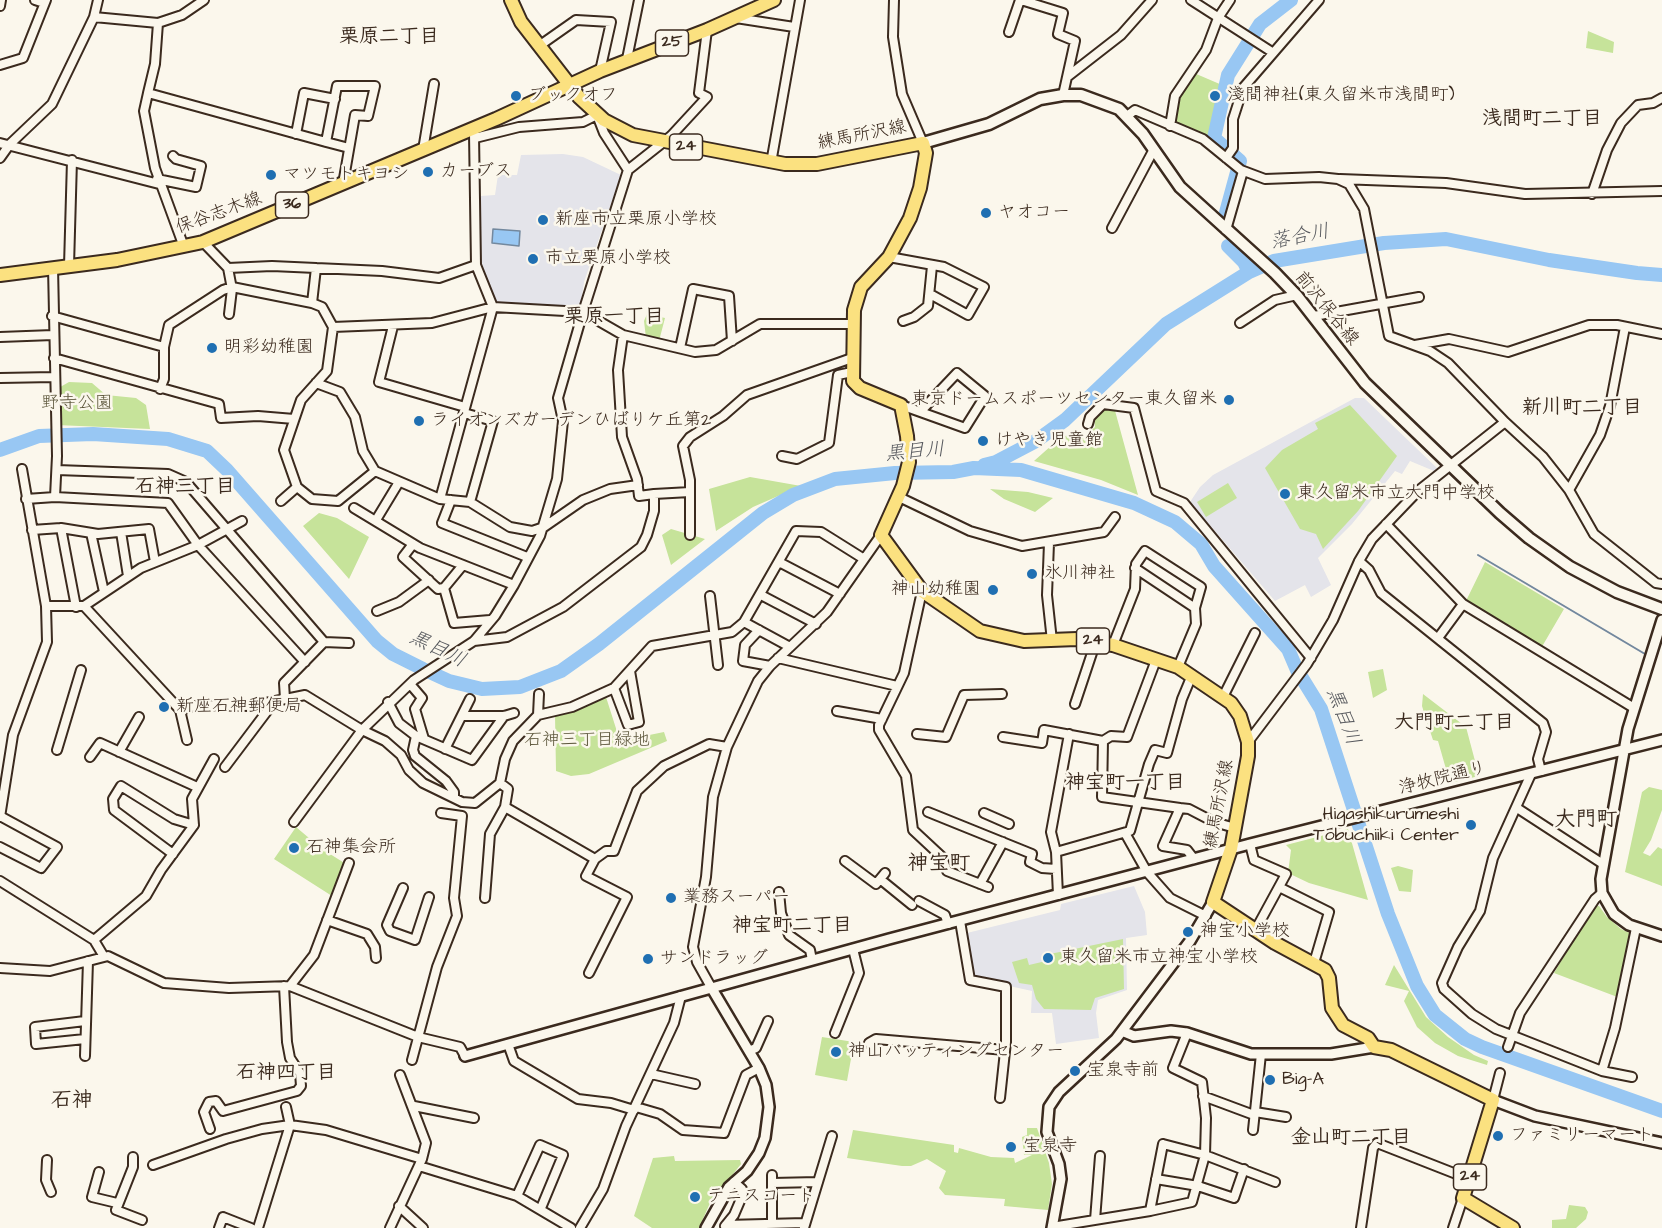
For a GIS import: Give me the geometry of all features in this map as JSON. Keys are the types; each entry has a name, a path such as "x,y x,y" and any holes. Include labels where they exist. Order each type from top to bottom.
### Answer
{"main road":[{"name":"練馬所沢線","path":"511,0 520,22 569,85 597,116 633,135 771,163 817,164 923,143 926,153 920,188 910,218 889,257 861,287 854,310 852,372"},
{"name":"25","path":"569,85 627,59 708,30 774,0"},
{"name":"保谷志木線","path":"0,275 69,266 203,242 423,150 474,134 569,85"},
{"name":"前沢保谷線","path":"923,143 989,124 1040,99 1063,95 1089,98 1119,109 1127,116 1180,187 1275,273 1314,316 1365,383 1500,513 1555,557 1617,592 1662,609"},
{"path":"852,372 853,381 860,388 901,405 909,462 901,491 881,535"},
{"name":"練馬所沢線","path":"881,535 907,574 922,591 980,631 1024,641 1077,639 1113,645 1178,667 1224,695 1240,714 1248,742 1247,765 1231,849 1213,902"},
{"path":"1213,902 1275,943 1314,963 1328,974 1330,1001 1339,1020 1349,1029 1368,1038 1374,1047 1391,1050 1493,1100"},
{"name":"24","path":"1493,1100 1463,1198 1513,1228"}],"street":[{"path":"0,6 2,0"},
{"path":"0,65 23,58 45,1 35,0"},
{"path":"0,158 10,144 52,104 94,17 98,0"},
{"path":"94,17 158,23 182,15 204,0"},
{"path":"627,59 639,0"},
{"path":"771,163 800,0"},
{"path":"894,0 893,37 902,93 923,143"},
{"path":"1009,32 1021,0 1063,13 1058,33 1075,41 1063,95"},
{"path":"1067,76 1121,35 1152,0"},
{"path":"1191,0 1272,52"},
{"path":"1170,126 1175,96 1206,50 1218,18 1230,0"},
{"path":"1230,156 1233,119 1243,88 1319,0"},
{"path":"735,18 794,27"},
{"path":"539,46 576,20 611,22 600,71"},
{"path":"158,23 155,64 144,111 158,182 184,247"},
{"path":"294,822 362,730 388,702 412,682 474,641 514,585 544,527 558,479 563,421 558,398 628,170 663,142 707,97 699,93 708,30"},
{"path":"423,150 434,84"},
{"path":"326,142 337,86 375,86 368,116 355,115 343,184"},
{"path":"148,93 349,147"},
{"path":"296,134 304,93 335,99"},
{"path":"1592,194 1607,150 1621,123 1638,105 1653,103 1662,98"},
{"path":"1127,116 1135,110 1203,139 1230,156 1242,170 1276,180 1338,179 1446,183 1525,194 1662,192"},
{"path":"440,499 493,307 476,265 474,134 519,127 583,122 597,116 604,133 628,170"},
{"path":"0,143 158,182 196,187 201,166 176,159 173,156"},
{"path":"1112,228 1154,151"},
{"path":"69,266 72,160"},
{"path":"1226,230 1242,170"},
{"path":"1338,179 1349,184 1361,200 1370,231 1389,336 1415,345 1448,363 1505,422 1543,457 1569,490 1594,534 1656,583 1662,584"},
{"path":"203,242 228,268 232,286 229,314"},
{"path":"889,257 944,267 984,287 968,315 930,294"},
{"path":"228,268 272,266 382,271 439,279 476,265"},
{"path":"903,321 914,317 928,306 932,266"},
{"path":"53,267 52,316 57,456 55,497"},
{"path":"312,303 316,268"},
{"path":"160,389 164,379 164,347 169,325 232,286 312,303 322,307 333,327 327,371 301,400 284,450 297,487 312,499 338,501 375,471"},
{"path":"680,348 693,289 729,297 732,340"},
{"path":"1240,323 1275,300 1297,296"},
{"path":"1314,316 1419,297"},
{"path":"333,327 432,323 493,307 583,312 623,335 695,352 716,350 760,324 855,324"},
{"path":"52,316 164,347"},
{"path":"1415,345 1449,339 1508,352 1589,325 1625,327 1662,334"},
{"path":"393,326 379,382 493,421 470,502"},
{"path":"1569,490 1600,435 1610,406 1625,327"},
{"path":"0,337 53,335"},
{"path":"623,335 618,370 622,436 638,485 639,496 690,492"},
{"path":"54,358 219,404 221,418 258,416 294,419"},
{"path":"690,535 690,492 683,446 690,437 723,416 747,394 852,358"},
{"path":"782,456 797,459 829,443 838,375 852,372"},
{"path":"901,405 965,428 985,396 957,373 921,411"},
{"path":"0,378 54,377"},
{"path":"316,383 339,392 355,417 363,452 375,471 440,499 470,502 510,527 532,531 544,527 583,500 610,489 638,485"},
{"path":"1088,423 1090,417 1103,404 1134,408 1156,490 1184,503 1311,658"},
{"path":"1248,742 1311,658 1333,620 1359,561 1372,539 1450,465 1505,422"},
{"path":"0,847 41,868 57,847 0,816 2,791 13,735 46,650 46,606 22,469"},
{"path":"57,470 176,476 186,482 324,642 349,643"},
{"path":"376,520 399,482"},
{"path":"281,501 297,487"},
{"path":"901,491 970,531 1022,546 1104,532 1115,517"},
{"path":"474,641 507,637 563,607 641,547 654,511 654,494"},
{"path":"26,499 55,497 168,502 198,545 304,662"},
{"path":"452,500 442,523 527,557"},
{"path":"354,508 413,544 514,585"},
{"path":"46,606 80,607 128,576 155,562 198,545 242,521"},
{"path":"1386,524 1463,604 1634,708"},
{"path":"32,530 61,528 91,533 149,529 155,562"},
{"path":"61,528 80,607 180,710 187,740"},
{"path":"180,710 199,705 251,706 305,695 362,730 385,741 400,754 409,770 423,783 468,804 475,803 500,783 505,759 513,741 538,715 572,707 614,688 652,646 732,632 744,622 796,531 821,532 864,559"},
{"path":"120,532 128,576"},
{"path":"91,533 104,592"},
{"path":"706,1228 718,1203 734,1182 747,1171 759,1153 768,1124 766,1085 759,1068 697,962 693,947 706,877 713,797 727,747 758,681 778,658 816,624 881,535"},
{"path":"1049,543 1047,595 1052,641"},
{"path":"413,544 403,557 438,590 444,588 463,565"},
{"path":"1113,645 1134,590 1134,568 1145,551 1200,587 1195,608 1196,624 1178,667"},
{"path":"779,561 840,594"},
{"path":"1359,561 1369,570 1381,593 1543,723 1546,732 1536,773 1493,858 1480,910 1458,947 1443,983 1444,989 1472,1014 1513,1037 1602,1071 1632,1077"},
{"path":"1134,568 1195,608"},
{"path":"377,611 399,602 429,580"},
{"path":"444,588 453,623 490,620"},
{"path":"922,591 913,642 879,730 906,776 913,830 942,857 947,871 988,887"},
{"path":"760,595 816,624"},
{"path":"710,596 718,665"},
{"path":"1438,638 1463,604"},
{"path":"1662,620 1634,708 1624,750 1603,864 1602,892 1614,914 1636,928 1662,936"},
{"path":"744,622 790,647"},
{"path":"759,630 745,645 742,661 770,666"},
{"path":"1224,695 1255,633"},
{"path":"1075,704 1096,641"},
{"path":"285,699 284,683 324,642"},
{"path":"778,658 897,687"},
{"path":"1004,737 1042,743 1044,730 1103,741 1111,736 1127,736 1156,660"},
{"path":"57,750 81,670"},
{"path":"614,688 627,725 639,722 630,671"},
{"path":"1056,852 1130,831 1155,750 1167,753 1182,699 1192,675"},
{"path":"412,682 422,698 415,709 420,737 413,750 415,756 446,781 454,792 454,797"},
{"path":"538,694 538,715"},
{"path":"917,735 946,737 964,695 1002,694"},
{"path":"445,749 470,699"},
{"path":"225,767 274,702"},
{"path":"388,702 399,723 420,737 472,760 504,716"},
{"path":"837,711 882,718"},
{"path":"462,716 504,716 514,713"},
{"path":"119,752 139,717"},
{"path":"1058,895 1056,852 1051,832 1069,734"},
{"name":"浄牧院通り","path":"465,1056 711,987 1231,849 1662,740"},
{"path":"1103,741 1101,797 1138,804 1189,809 1214,822 1235,828"},
{"path":"90,757 100,742 196,787"},
{"path":"589,973 627,897 586,876 595,859 606,851 614,851 637,791 663,766 709,744 727,747"},
{"path":"94,940 146,896 195,825 192,799 196,787 214,759"},
{"path":"485,898 490,834 505,807 508,789 500,783"},
{"path":"173,854 114,810 113,799 121,786 174,819 195,825"},
{"path":"505,807 595,859"},
{"path":"1180,808 1163,846 1187,850 1194,859"},
{"path":"1517,808 1603,864"},
{"path":"928,812 1032,854 1030,862 1042,868 1056,869"},
{"path":"412,1060 437,967 457,916 454,898 462,816 441,813"},
{"path":"984,813 1009,824"},
{"path":"1125,832 1147,872 1170,898 1206,916"},
{"path":"980,884 1003,842"},
{"path":"1250,844 1254,860 1286,874 1256,929"},
{"path":"845,861 876,884 883,876 916,903 945,915 948,924"},
{"path":"210,1129 204,1112 209,1102 216,1101 223,1111 297,1091 301,1086 300,1073 290,1058 287,1042 287,986 314,955 349,864"},
{"path":"0,881 14,887 94,940 103,956"},
{"path":"1279,887 1329,912 1314,963"},
{"path":"403,888 387,925 390,931 415,940 429,897"},
{"path":"779,892 781,913 789,934 810,950 812,960"},
{"path":"1508,1047 1520,1013 1594,899 1602,892"},
{"path":"1187,1034 1173,1068 1202,1082 1206,1118 1204,1155 1198,1186 1189,1204 1052,1227 1061,1179 1059,1164 1047,1132 1049,1107 1059,1092 1098,1058 1122,1031 1206,916 1213,902"},
{"path":"327,920 367,934 375,947 375,958"},
{"path":"960,921 970,980 1006,987 1005,1050 1000,1098"},
{"path":"1602,1071 1615,1028 1636,928"},
{"path":"836,1033 858,972 853,949"},
{"path":"0,968 50,971 103,956 115,958 164,983 229,988 287,986 418,1037 460,1047 465,1056"},
{"path":"84,1056 88,961"},
{"path":"580,1228 603,1189 635,1108 674,1023 681,996"},
{"path":"85,1021 34,1027 36,1044 85,1039"},
{"path":"749,1051 756,1048 768,1021"},
{"path":"1122,1031 1134,1036 1171,1031 1244,1053 1331,1054 1374,1047"},
{"path":"869,1043 876,1039 1005,1050"},
{"path":"508,1044 514,1061 578,1099 611,1103 660,1114 683,1130 724,1133 746,1075 759,1068"},
{"path":"1253,1130 1261,1054"},
{"path":"1500,1073 1493,1100 1534,1116 1662,1143"},
{"path":"651,1074 695,1084"},
{"path":"390,1228 421,1162 426,1143 414,1106 400,1075"},
{"path":"1203,1096 1254,1114 1286,1117"},
{"path":"414,1106 474,1118"},
{"path":"258,1228 290,1125 286,1107"},
{"path":"153,1165 262,1129 290,1125 327,1130 517,1196 541,1208 571,1228"},
{"path":"725,1226 772,1224 805,1226 832,1136"},
{"path":"1150,1211 1163,1143 1204,1155 1275,1182"},
{"path":"1361,1228 1373,1148 1377,1143 1469,1179"},
{"path":"517,1196 540,1145 563,1155 541,1208"},
{"path":"132,1156 133,1167 117,1203 117,1210 142,1220"},
{"path":"1095,1220 1100,1156"},
{"path":"47,1160 46,1180 51,1192"},
{"path":"1156,1179 1198,1186 1234,1198 1244,1169"},
{"path":"99,1172 92,1197 117,1203"},
{"path":"772,1224 772,1179 818,1182"},
{"path":"725,1226 743,1194 742,1189 734,1182"},
{"path":"1453,1228 1463,1198"},
{"path":"399,1206 423,1228"},
{"path":"219,1228 223,1217 251,1228"}],"shaded area":[{"name":"新座市立栗原小学校","path":"563,154 583,157 621,175 584,282 580,310 495,305 480,267 481,196 495,195 498,175 517,175 521,155"},
{"name":"東久留米市立大門中学校","path":"1355,398 1364,398 1437,468 1434,471 1410,461 1402,474 1395,471 1352,524 1318,558 1331,585 1311,597 1305,585 1275,601 1190,502 1200,487 1213,475"},
{"name":"東久留米市立神宝小学校","path":"1134,886 1145,912 1147,935 1126,938 1127,990 1098,1000 1096,1013 1099,1038 1056,1044 1052,1013 1031,1013 1032,991 973,978 965,935 967,933 1060,910 1061,904"}],"green space":[{"path":"1588,31 1614,42 1613,53 1586,48"},
{"path":"1194,73 1222,85 1211,142 1176,125 1174,121 1180,98"},
{"path":"647,314 665,318 659,341 646,338 644,321"},
{"name":"野寺公園","path":"69,382 92,383 106,395 136,398 146,405 150,429 56,425 55,390"},
{"path":"1350,405 1397,456 1358,511 1323,549 1316,534 1300,529 1265,468 1282,450 1318,429 1315,423"},
{"path":"1105,407 1114,407 1138,495 1101,480 1034,461 1061,437 1076,433 1084,437 1095,427 1094,418"},
{"path":"750,477 801,486 753,507 716,531 709,489"},
{"path":"1228,483 1237,498 1206,517 1197,502"},
{"path":"990,489 1028,492 1053,498 1035,512 1004,499"},
{"path":"319,513 337,518 369,537 349,579 303,526"},
{"path":"671,529 705,539 671,565 662,535"},
{"path":"1485,562 1564,609 1540,650 1465,603"},
{"path":"1383,669 1387,690 1373,698 1368,672"},
{"path":"1423,694 1466,727 1479,776 1450,783 1438,741 1433,740 1422,706"},
{"name":"石神三丁目緑地","path":"606,697 620,741 664,732 667,741 589,774 571,776 556,771 555,715 574,712"},
{"path":"1649,787 1662,790 1662,810 1651,840 1643,853 1650,856 1658,847 1662,849 1662,886 1625,872 1642,792"},
{"path":"296,827 322,849 346,864 332,896 274,859"},
{"path":"1348,829 1368,900 1309,883 1288,873 1291,850 1286,845"},
{"path":"1398,866 1413,870 1411,892 1399,891 1391,868"},
{"path":"1594,905 1599,906 1607,917 1621,929 1634,935 1620,998 1554,973"},
{"path":"1123,939 1124,989 1095,998 1091,1010 1044,1009 1036,999 1032,985 1019,983 1012,962 1027,958 1029,965 1046,961 1045,955"},
{"path":"1394,965 1426,1017 1448,1037 1474,1055 1488,1061 1487,1065 1458,1056 1435,1043 1417,1027 1404,1001 1409,991 1385,985"},
{"name":"神山バッティングセンター","path":"822,1037 854,1042 847,1081 815,1075"},
{"path":"1027,1128 1037,1128 1049,1163 1052,1184 1048,1210 1004,1206 1005,1199 945,1195 939,1188 946,1171 927,1159 911,1166 902,1166 847,1158 853,1130 954,1145 954,1152 958,1153 959,1148 991,1157 1014,1158 1015,1163 1032,1155 1024,1155 1022,1137 1027,1135"},
{"path":"674,1156 675,1161 740,1160 741,1164 710,1203 699,1228 652,1228 634,1216 653,1158"},
{"path":"1569,1205 1585,1207 1588,1212 1586,1219 1576,1228 1552,1228 1552,1220 1566,1219"}],"water":[{"path":"493,229 520,231 519,246 492,243"}],"waterway":[{"path":"1225,216 1240,161 1214,138 1228,75 1260,24 1291,0"},
{"name":"落合川","path":"984,465 996,462 1036,441 1065,420 1166,324 1249,272 1274,261 1384,243 1446,239 1549,260 1662,275"},
{"path":"1228,246 1244,262 1249,272"},
{"name":"黒目川","path":"0,450 39,436 93,434 168,439 207,451 227,470 377,641 393,654 449,681 482,689 520,687 561,671 599,644 763,513 793,495 835,479 895,473 953,472 974,468 1021,470 1134,503 1175,522 1201,544 1214,566 1288,649 1297,670 1321,709 1388,914 1417,986 1435,1015 1465,1039 1482,1047 1662,1111"},
{"path":"1478,555 1645,654"}],"place":[{"name":"ブックオフ","path":"516,96"},
{"name":"淺間神社(東久留米市浅間町)","path":"1215,96"},
{"name":"カーブス","path":"428,172"},
{"name":"マツモトキヨシ","path":"271,175"},
{"name":"ヤオコー","path":"986,213"},
{"name":"新座市立栗原小学校","path":"543,220"},
{"name":"市立栗原小学校","path":"533,259"},
{"name":"明彩幼稚園","path":"212,348"},
{"name":"東京ドームスポーツセンター東久留米","path":"1229,400"},
{"name":"ライオンズガーデンひばりケ丘第2","path":"419,421"},
{"name":"けやき児童館","path":"983,441"},
{"name":"東久留米市立大門中学校","path":"1285,494"},
{"name":"氷川神社","path":"1032,574"},
{"name":"神山幼稚園","path":"993,590"},
{"name":"新座石神郵便局","path":"164,707"},
{"name":"Higashikurumeshi Tobuchiiki Center","path":"1471,825"},
{"name":"石神集会所","path":"294,848"},
{"name":"業務スーパー","path":"671,898"},
{"name":"神宝小学校","path":"1188,932"},
{"name":"東久留米市立神宝小学校","path":"1048,958"},
{"name":"サンドラッグ","path":"648,959"},
{"name":"神山バッティングセンター","path":"836,1052"},
{"name":"宝泉寺前","path":"1075,1071"},
{"name":"Big-A","path":"1270,1080"},
{"name":"ファミリーマート","path":"1498,1136"},
{"name":"宝泉寺","path":"1011,1147"},
{"name":"テニスコート","path":"695,1197"}],"district":[{"name":"栗原二丁目","path":"389,38"},
{"name":"浅間町二丁目","path":"1542,120"},
{"name":"栗原一丁目","path":"614,318"},
{"name":"新川町二丁目","path":"1582,409"},
{"name":"石神三丁目","path":"185,488"},
{"name":"大門町二丁目","path":"1454,724"},
{"name":"神宝町一丁目","path":"1125,784"},
{"name":"大門町","path":"1586,821"},
{"name":"神宝町","path":"939,865"},
{"name":"神宝町二丁目","path":"792,927"},
{"name":"石神四丁目","path":"286,1074"},
{"name":"石神","path":"72,1102"},
{"name":"金山町二丁目","path":"1351,1139"}]}
